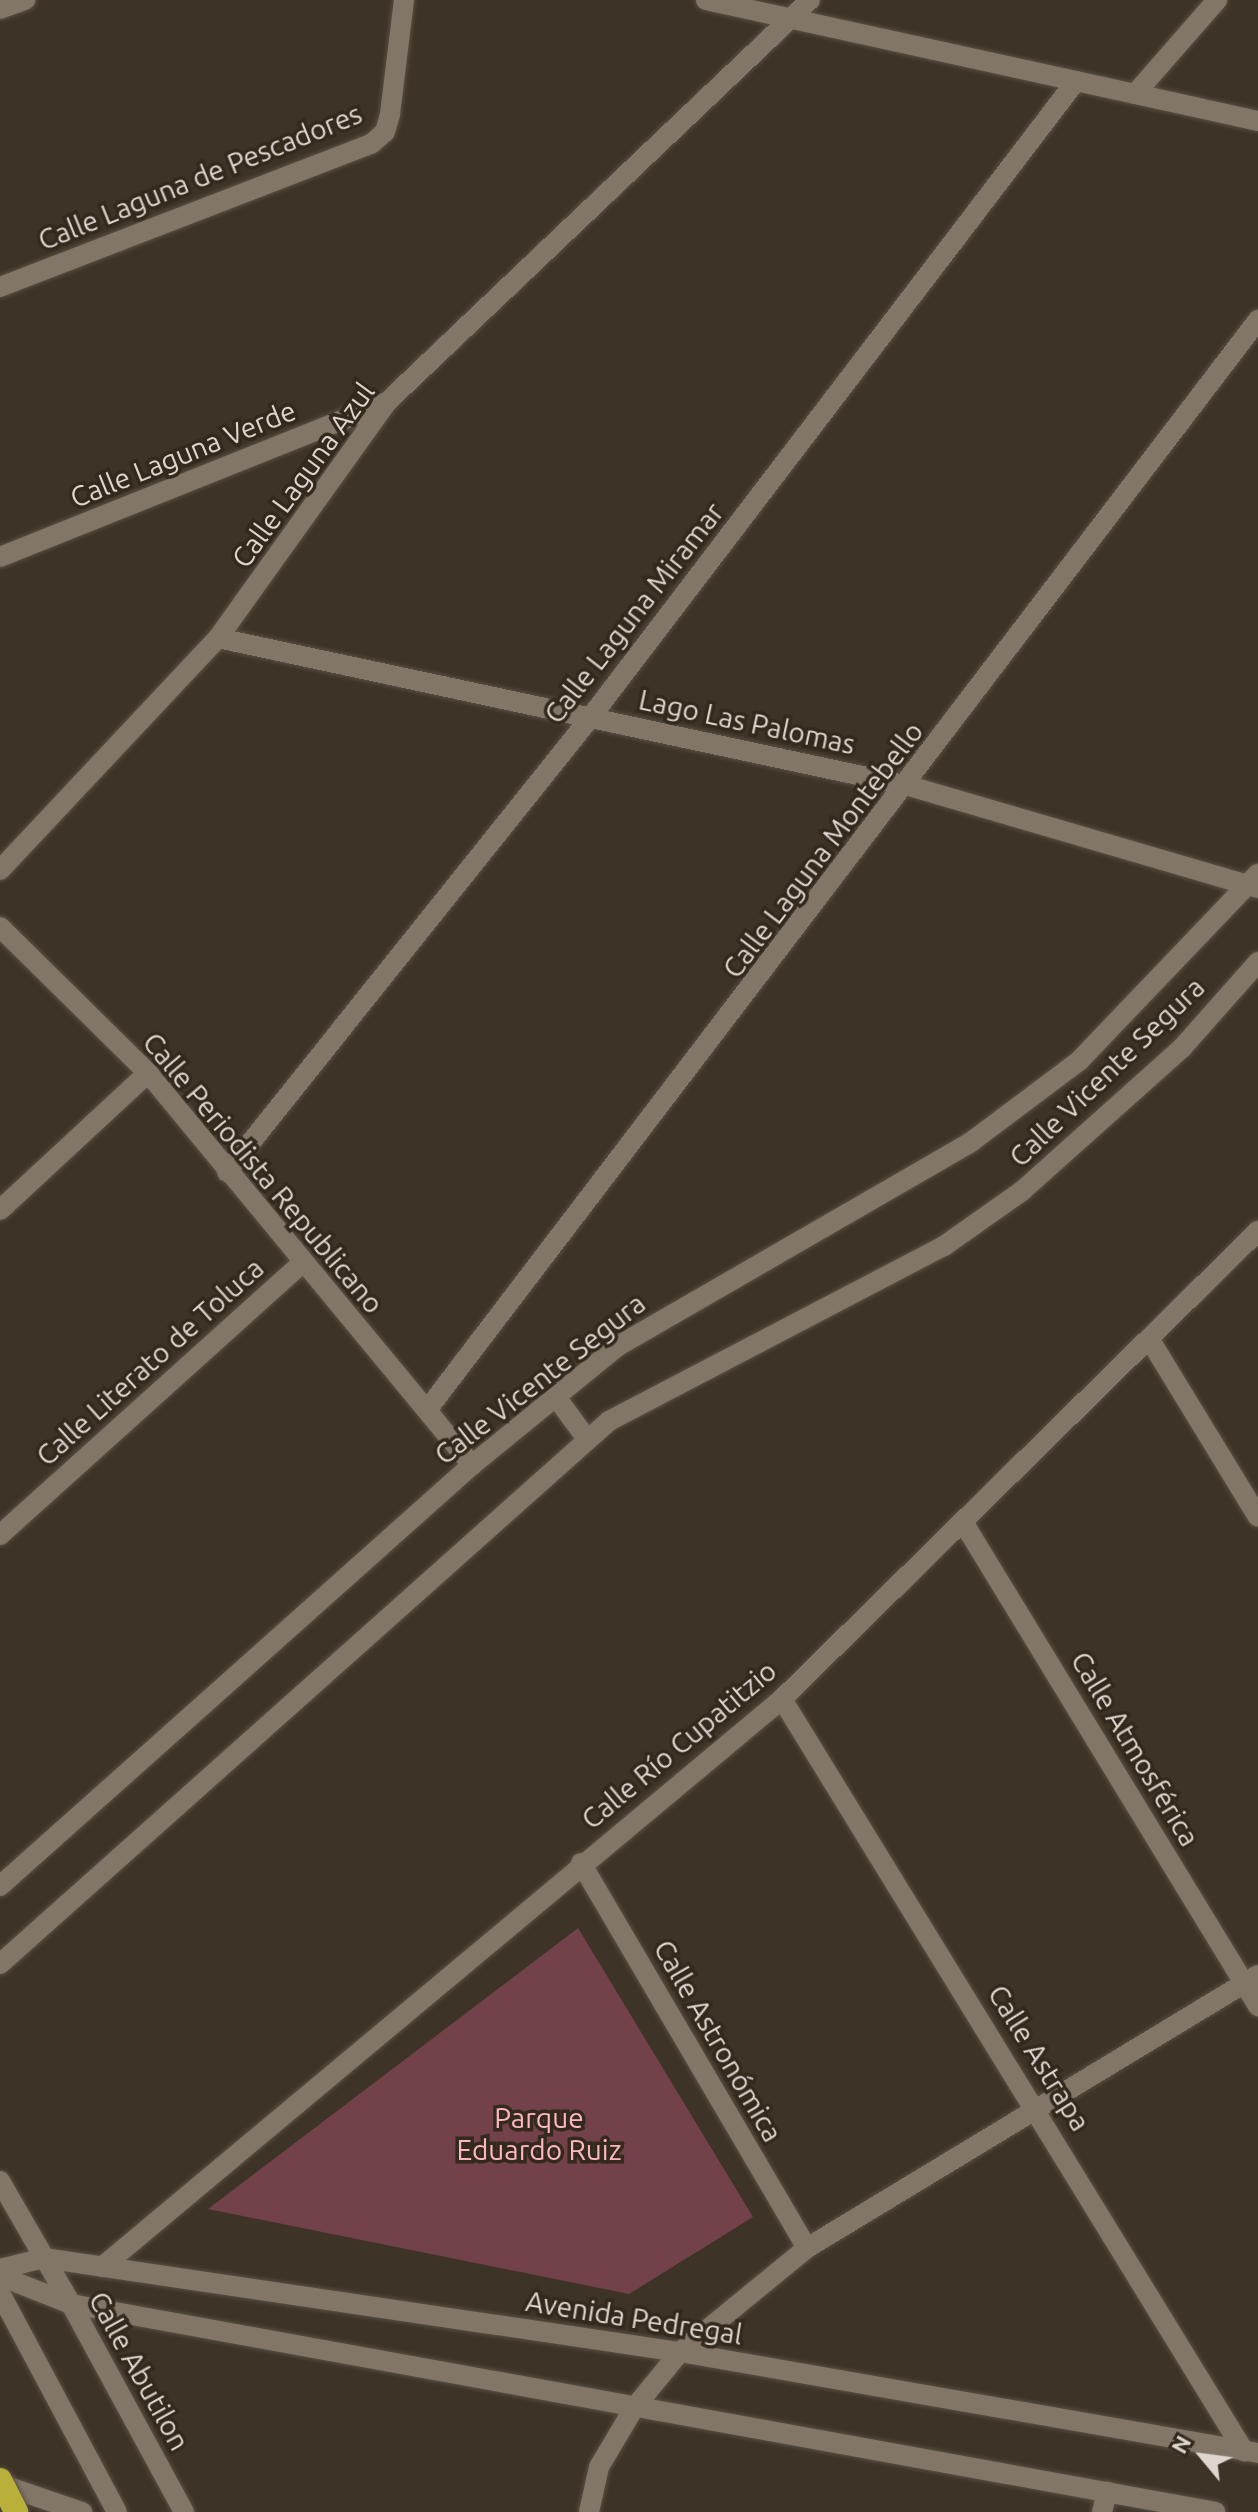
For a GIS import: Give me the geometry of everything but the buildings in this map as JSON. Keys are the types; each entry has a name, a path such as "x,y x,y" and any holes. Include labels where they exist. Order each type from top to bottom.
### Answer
{"highway":[{"path":"0,2482 16,2512"}],"street":[{"path":"0,9 25,0"},
{"name":"Calle Laguna de Pescadores","path":"0,287 371,144 385,132 390,114 404,0"},
{"path":"706,0 1258,121"},
{"name":"Calle Laguna Azul","path":"0,870 218,638 386,403 810,0"},
{"path":"1135,94 1217,0"},
{"name":"Calle Laguna Miramar","path":"227,1172 590,718 1076,81"},
{"name":"Calle Laguna Montebello","path":"427,1410 909,786 1258,320"},
{"name":"Calle Laguna Verde","path":"0,557 386,403"},
{"name":"Lago Las Palomas","path":"218,638 909,786 1255,883"},
{"name":"Calle Vicente Segura","path":"0,1886 472,1465 556,1397 697,1296 971,1142 1079,1061 1255,883"},
{"name":"Calle Periodista Republicano","path":"0,927 148,1073 472,1465"},
{"name":"Calle Vicente Segura","path":"0,1964 587,1439 687,1375 944,1246 1022,1191 1182,1048 1258,962"},
{"path":"0,1210 148,1073"},
{"name":"Calle Río Cupatitzio","path":"102,2267 581,1863 782,1699 1258,1231"},
{"name":"Calle Literato de Toluca","path":"0,1535 302,1263"},
{"path":"1150,1340 1258,1517"},
{"path":"556,1397 587,1439"},
{"name":"Calle Atmosférica","path":"963,1522 1251,1979 1258,2006"},
{"name":"Calle Astrapa","path":"782,1699 1251,2452"},
{"name":"Calle Astronómica","path":"581,1863 807,2248"},
{"path":"589,2512 599,2467 634,2408 680,2352 807,2248 1251,1979"},
{"name":"Calle Abutilon","path":"0,2181 184,2512"},
{"name":"Avenida Pedregal","path":"0,2269 44,2258 680,2352 1251,2452"},
{"path":"0,2276 71,2304 634,2408 1104,2502 1215,2512"},
{"path":"0,2293 117,2512"},
{"path":"0,2482 82,2512"}],"green space":[{"name":"Parque Eduardo Ruiz","path":"578,1928 753,2217 629,2294 208,2209"}]}
